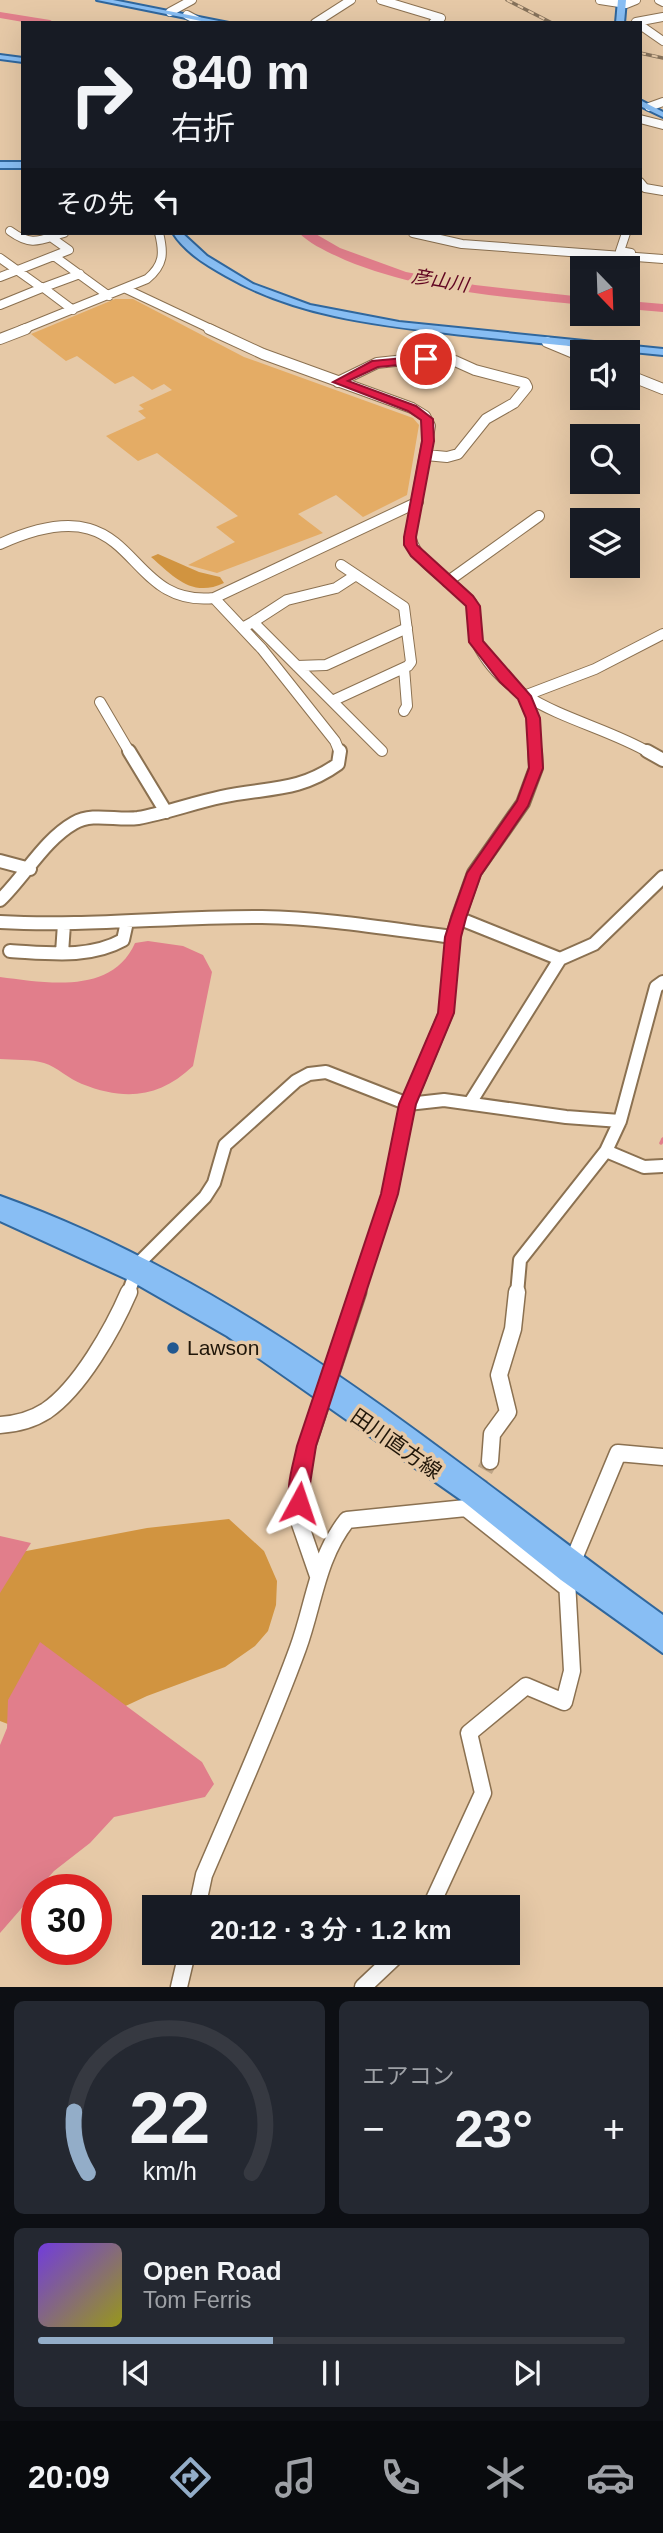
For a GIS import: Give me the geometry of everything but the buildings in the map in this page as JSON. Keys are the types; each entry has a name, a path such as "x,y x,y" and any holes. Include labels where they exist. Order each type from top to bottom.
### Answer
{"main road":[{"path":"101,0 216,21"},
{"path":"620,19 622,2"},
{"path":"0,57 21,60"},
{"path":"645,104 662,114"},
{"path":"1,168 21,165"},
{"path":"179,235 198,254 233,278 314,311 365,321 663,352"},
{"name":"田川直方線","path":"0,1202 138,1270 233,1331 326,1385 569,1575 663,1626"},
{"name":"田川直方線","path":"0,1214 138,1270"},
{"name":"田川直方線","path":"326,1385 468,1502 663,1644"}],"street":[{"path":"170,12 192,0"},
{"path":"317,21 351,0"},
{"path":"381,0 441,18 436,21"},
{"path":"600,0 636,0"},
{"path":"187,15 198,21"},
{"path":"642,22 663,17"},
{"path":"642,26 663,41"},
{"path":"645,104 663,102"},
{"path":"642,118 662,114"},
{"path":"642,119 663,125"},
{"path":"642,189 663,191"},
{"path":"10,231 24,242 58,235"},
{"path":"2,335 73,310 147,279 162,266 164,252 160,235"},
{"path":"422,235 462,244 663,257"},
{"path":"447,240 455,235"},
{"path":"625,235 620,251 663,257"},
{"path":"0,277 69,250 52,237"},
{"path":"54,256 109,296"},
{"path":"0,258 73,310"},
{"path":"0,305 80,274"},
{"path":"126,289 263,354 421,413 429,423 426,455 410,537 411,545 447,582 469,598 473,606 473,633 481,650 524,696 541,706 639,744 663,761"},
{"path":"547,342 570,352"},
{"path":"338,382 376,363 446,358 472,366 475,370 525,383 527,387 517,403 487,418 458,454 449,457 426,455"},
{"path":"640,380 663,389"},
{"path":"0,544 50,526 88,528 109,536 173,596 188,601 214,598 418,502"},
{"path":"447,582 539,516"},
{"path":"332,701 404,668 411,662 404,607 341,565"},
{"path":"248,624 287,600 336,588 356,575"},
{"path":"214,598 297,666 382,751"},
{"path":"0,900 59,833 77,821 101,817 136,818 225,796 272,791 320,777 338,764 340,750 335,740 248,624"},
{"path":"297,666 326,665 407,628"},
{"path":"524,696 574,681 663,634"},
{"path":"404,668 407,706 404,711"},
{"path":"318,1576 299,1521 299,1484 307,1446 390,1194 408,1104 446,1013 453,937 458,918 474,873 523,803 536,768 533,718 524,696"},
{"path":"100,702 166,812"},
{"path":"0,861 30,869"},
{"path":"458,918 560,958 581,953 602,940 651,885 663,877"},
{"path":"0,922 64,924 260,917 311,919 453,937"},
{"path":"10,951 82,953 117,945 124,940 127,922"},
{"path":"62,953 64,924"},
{"path":"470,1103 560,958"},
{"path":"490,1461 492,1434 508,1412 499,1375 513,1329 520,1260 606,1150 620,1121 656,987 663,982"},
{"path":"0,1425 34,1418 54,1405 72,1386 107,1332 138,1270 205,1197 214,1183 225,1145 296,1081 309,1074 326,1072 408,1104 443,1100 566,1117 620,1121"},
{"path":"606,1150 644,1167 663,1166"},
{"path":"436,1895 483,1793 470,1733 526,1686 564,1702 572,1671 569,1575 618,1453 663,1457"},
{"path":"200,1895 204,1875 299,1645 318,1576 337,1530 347,1520 468,1502"},
{"path":"179,1987 184,1965"},
{"path":"363,1987 387,1965"}],"shaded area":[{"path":"115,299 133,299 244,357 413,418 419,425 407,495 363,517 336,495 298,514 323,533 217,573 188,565 235,542 216,527 238,516 157,453 138,461 106,436 146,418 138,411 144,409 139,405 172,390 164,384 152,390 133,376 115,384 77,356 66,361 31,334"},
{"path":"158,554 199,572 220,577 224,583 213,587 193,587 176,578 151,557"},
{"path":"148,941 183,946 203,955 212,972 193,1066 180,1077 154,1090 113,1093 82,1084 44,1063 0,1059 0,977 57,983 95,978 111,971 125,960 135,943"},
{"path":"229,1519 264,1551 277,1581 276,1605 268,1631 255,1646 225,1667 147,1696 102,1717 13,1726 0,1721 0,1556 147,1528"},
{"path":"0,1536 31,1543 0,1593"},
{"path":"40,1642 202,1762 214,1784 205,1797 114,1817 90,1843 51,1874 21,1874 21,1909 0,1933 0,1745 7,1728 8,1700"}],"waterway":[{"name":"彦山川","path":"0,15 38,21"},
{"name":"彦山川","path":"308,235 336,251 403,276 439,284 570,300"},
{"name":"彦山川","path":"640,306 663,308"},
{"path":"661,1143 663,1139"}],"tunnel":[{"path":"473,1491 490,1461"}],"railway":[{"path":"507,0 548,21"},
{"path":"642,53 663,58"}],"place":[{"name":"Lawson","path":"173,1348"}],"route":[{"path":"299,1503 299,1484 307,1446 390,1194 408,1104 446,1013 453,937 458,918 474,873 523,803 536,768 533,718 524,696 505,678 476,642 473,633 475,614 469,598 415,553 411,545 410,537 428,441 427,419 412,408 338,382 376,363 426,359"}]}
